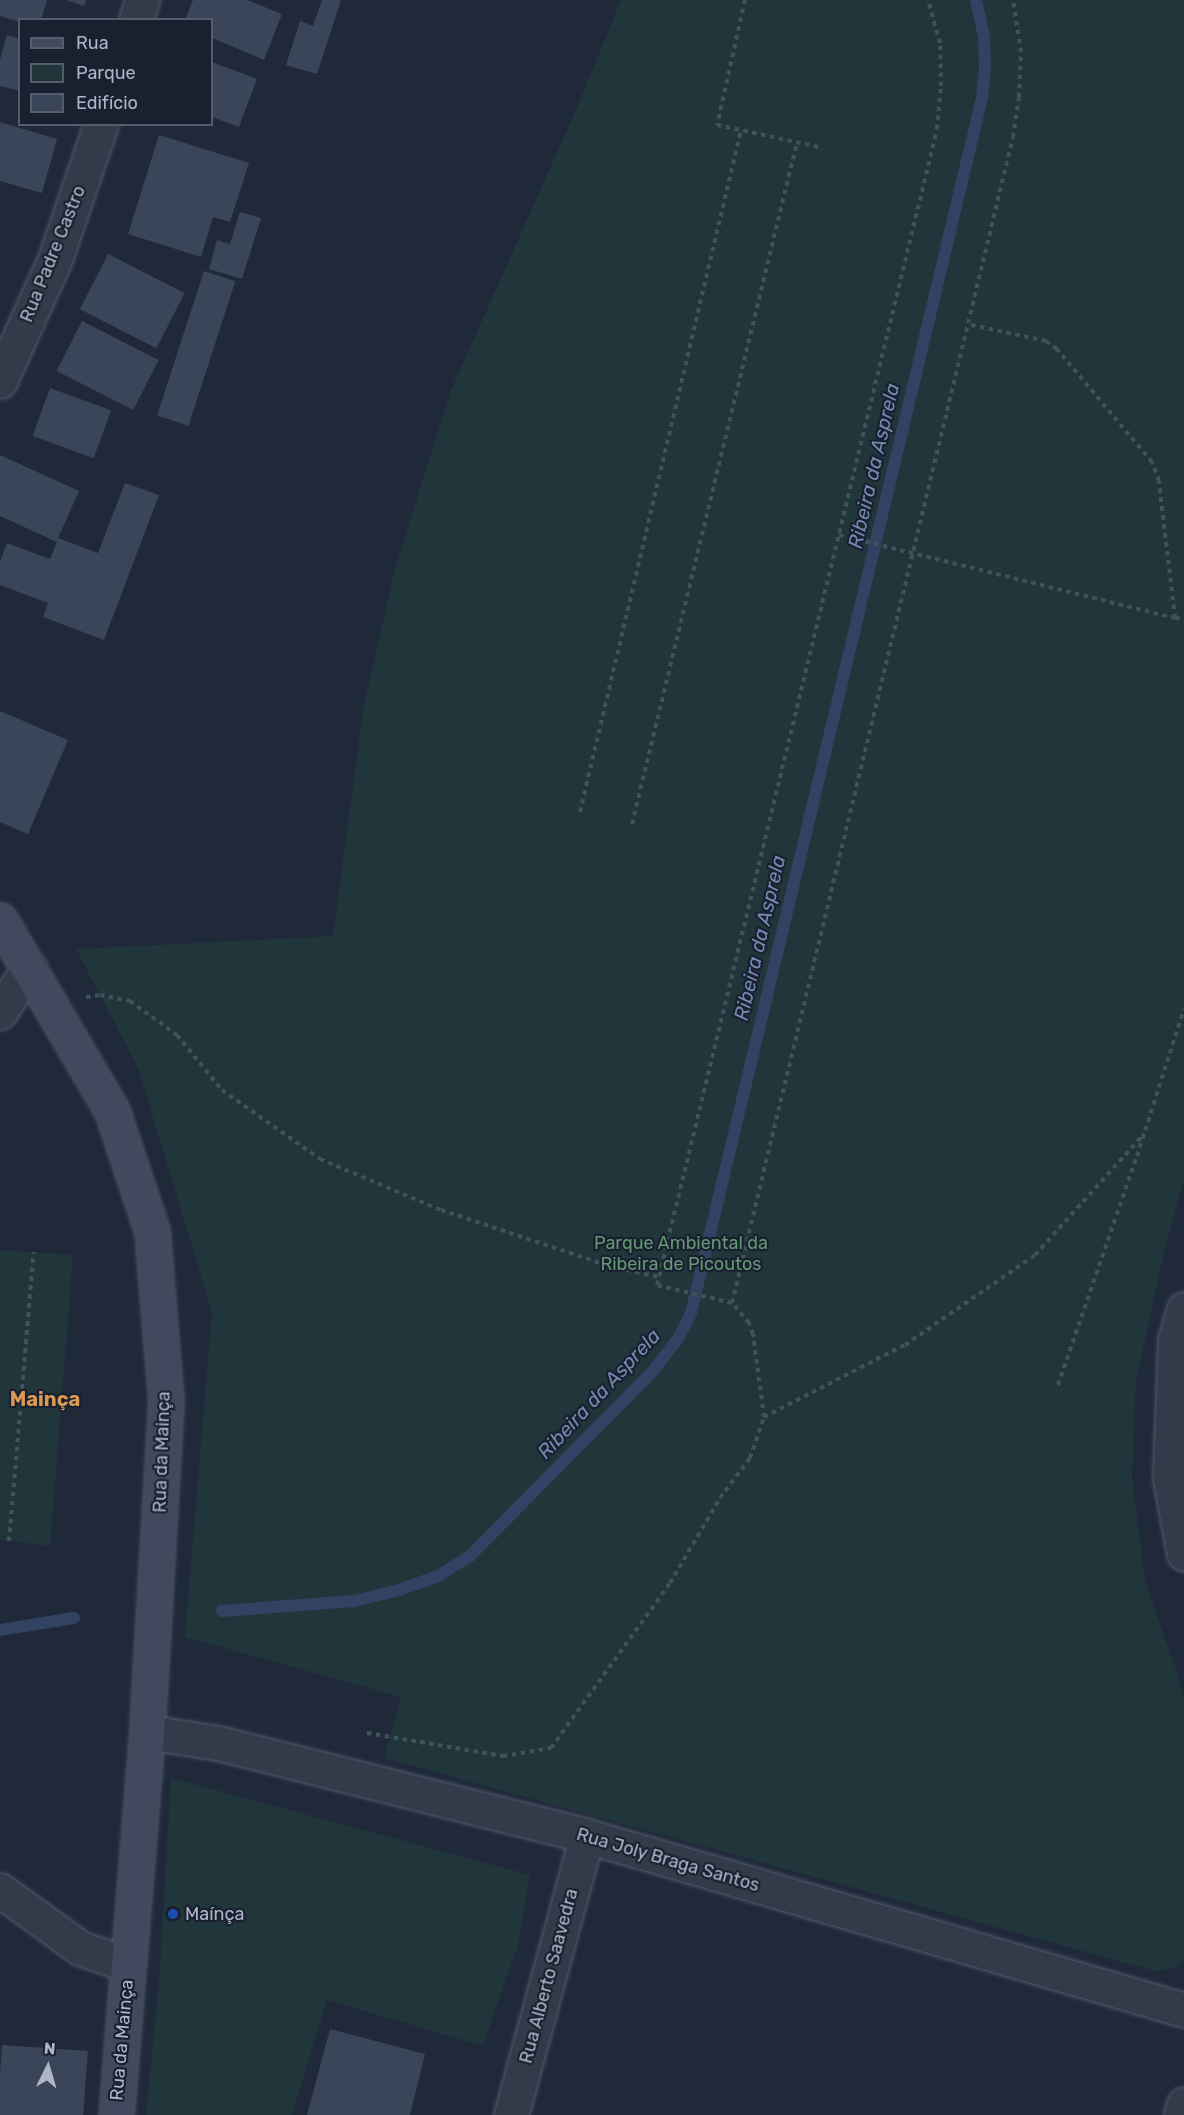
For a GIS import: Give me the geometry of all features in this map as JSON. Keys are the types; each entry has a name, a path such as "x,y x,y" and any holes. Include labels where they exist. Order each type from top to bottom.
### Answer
{"street":[{"path":"137,18 142,0"},
{"name":"Rua Padre Castro","path":"0,381 55,259 100,126"},
{"name":"Rua da Mainça","path":"0,920 112,1111 152,1231 166,1400 147,1732 116,2115"},
{"path":"0,1012 30,968"},
{"path":"1184,1309 1175,1340 1170,1479 1184,1554"},
{"name":"Rua Joly Braga Santos","path":"147,1732 218,1743 587,1836 1184,2010"},
{"name":"Rua Alberto Saavedra","path":"511,2115 587,1836"},
{"name":"Rua da Mainça","path":"0,1890 81,1948 129,1965"},
{"path":"1181,2115 1184,2104"}],"path":[{"path":"745,0 717,125 823,148"},
{"path":"367,1733 503,1756 551,1748 670,1583 720,1498 750,1458 764,1417 753,1334 749,1323 732,1303 657,1285 937,129 941,86 940,43 928,0"},
{"path":"732,1303 967,324 1019,97 1021,52 1013,0"},
{"path":"580,812 741,130"},
{"path":"632,824 797,142"},
{"path":"967,324 1046,341 1057,349 1152,462 1160,481 1175,618"},
{"path":"839,535 1184,619"},
{"path":"50,1004 100,995 130,1001 177,1035 222,1090 320,1158 462,1218 609,1266 659,1276"},
{"path":"1058,1385 1184,1009"},
{"path":"764,1417 905,1345 1035,1255 1144,1134"},
{"path":"9,1541 34,1252"}],"green space":[{"name":"Parque Ambiental da Ribeira de Picoutos","path":"621,0 1184,0 1184,1179 1165,1248 1136,1381 1132,1478 1145,1581 1184,1698 1184,1959 1177,1967 1155,1971 384,1758 401,1697 185,1637 212,1312 138,1068 76,949 333,936 364,704 395,569 451,390 576,110"},
{"path":"0,1250 73,1255 50,1546 0,1540"},
{"path":"171,1778 530,1875 519,1942 483,2046 327,2000 292,2115 146,2115 159,1983"}],"building":[{"path":"0,0 47,0 42,18 18,18 18,21 0,16"},
{"path":"66,0 86,0 84,6"},
{"path":"193,0 247,0 282,14 264,60 213,38 213,18 186,18"},
{"path":"322,0 341,0 317,74 286,65 300,21 313,26"},
{"path":"7,35 18,38 18,90 0,86 0,60"},
{"path":"213,62 257,79 239,127 213,117"},
{"path":"0,122 57,139 42,193 0,181"},
{"path":"159,135 249,163 230,222 213,217 201,257 128,234"},
{"path":"240,212 261,218 242,279 209,269 217,240 230,244"},
{"path":"108,254 185,293 156,348 80,309"},
{"path":"204,271 235,281 188,426 157,416"},
{"path":"82,321 159,360 133,410 57,371"},
{"path":"50,388 111,410 94,458 33,436"},
{"path":"0,455 79,491 58,538 98,553 125,483 159,495 104,640 43,617 48,603 0,585 0,562 7,543 50,559 57,542 0,516"},
{"path":"0,711 68,740 28,834 0,822"},
{"path":"330,2029 425,2054 410,2115 307,2115"},
{"path":"2,2045 88,2051 83,2115 0,2115"}],"waterway":[{"name":"Ribeira da Asprela","path":"222,1611 354,1601 399,1590 438,1576 469,1557 653,1371 679,1337 691,1313 982,98 985,67 984,37 976,0"},
{"name":"Ribeira da Asprela","path":"0,1630 74,1618"}],"place":[{"name":"Maínça","path":"173,1914"}],"district":[{"name":"Mainça","path":"45,1399"}]}
